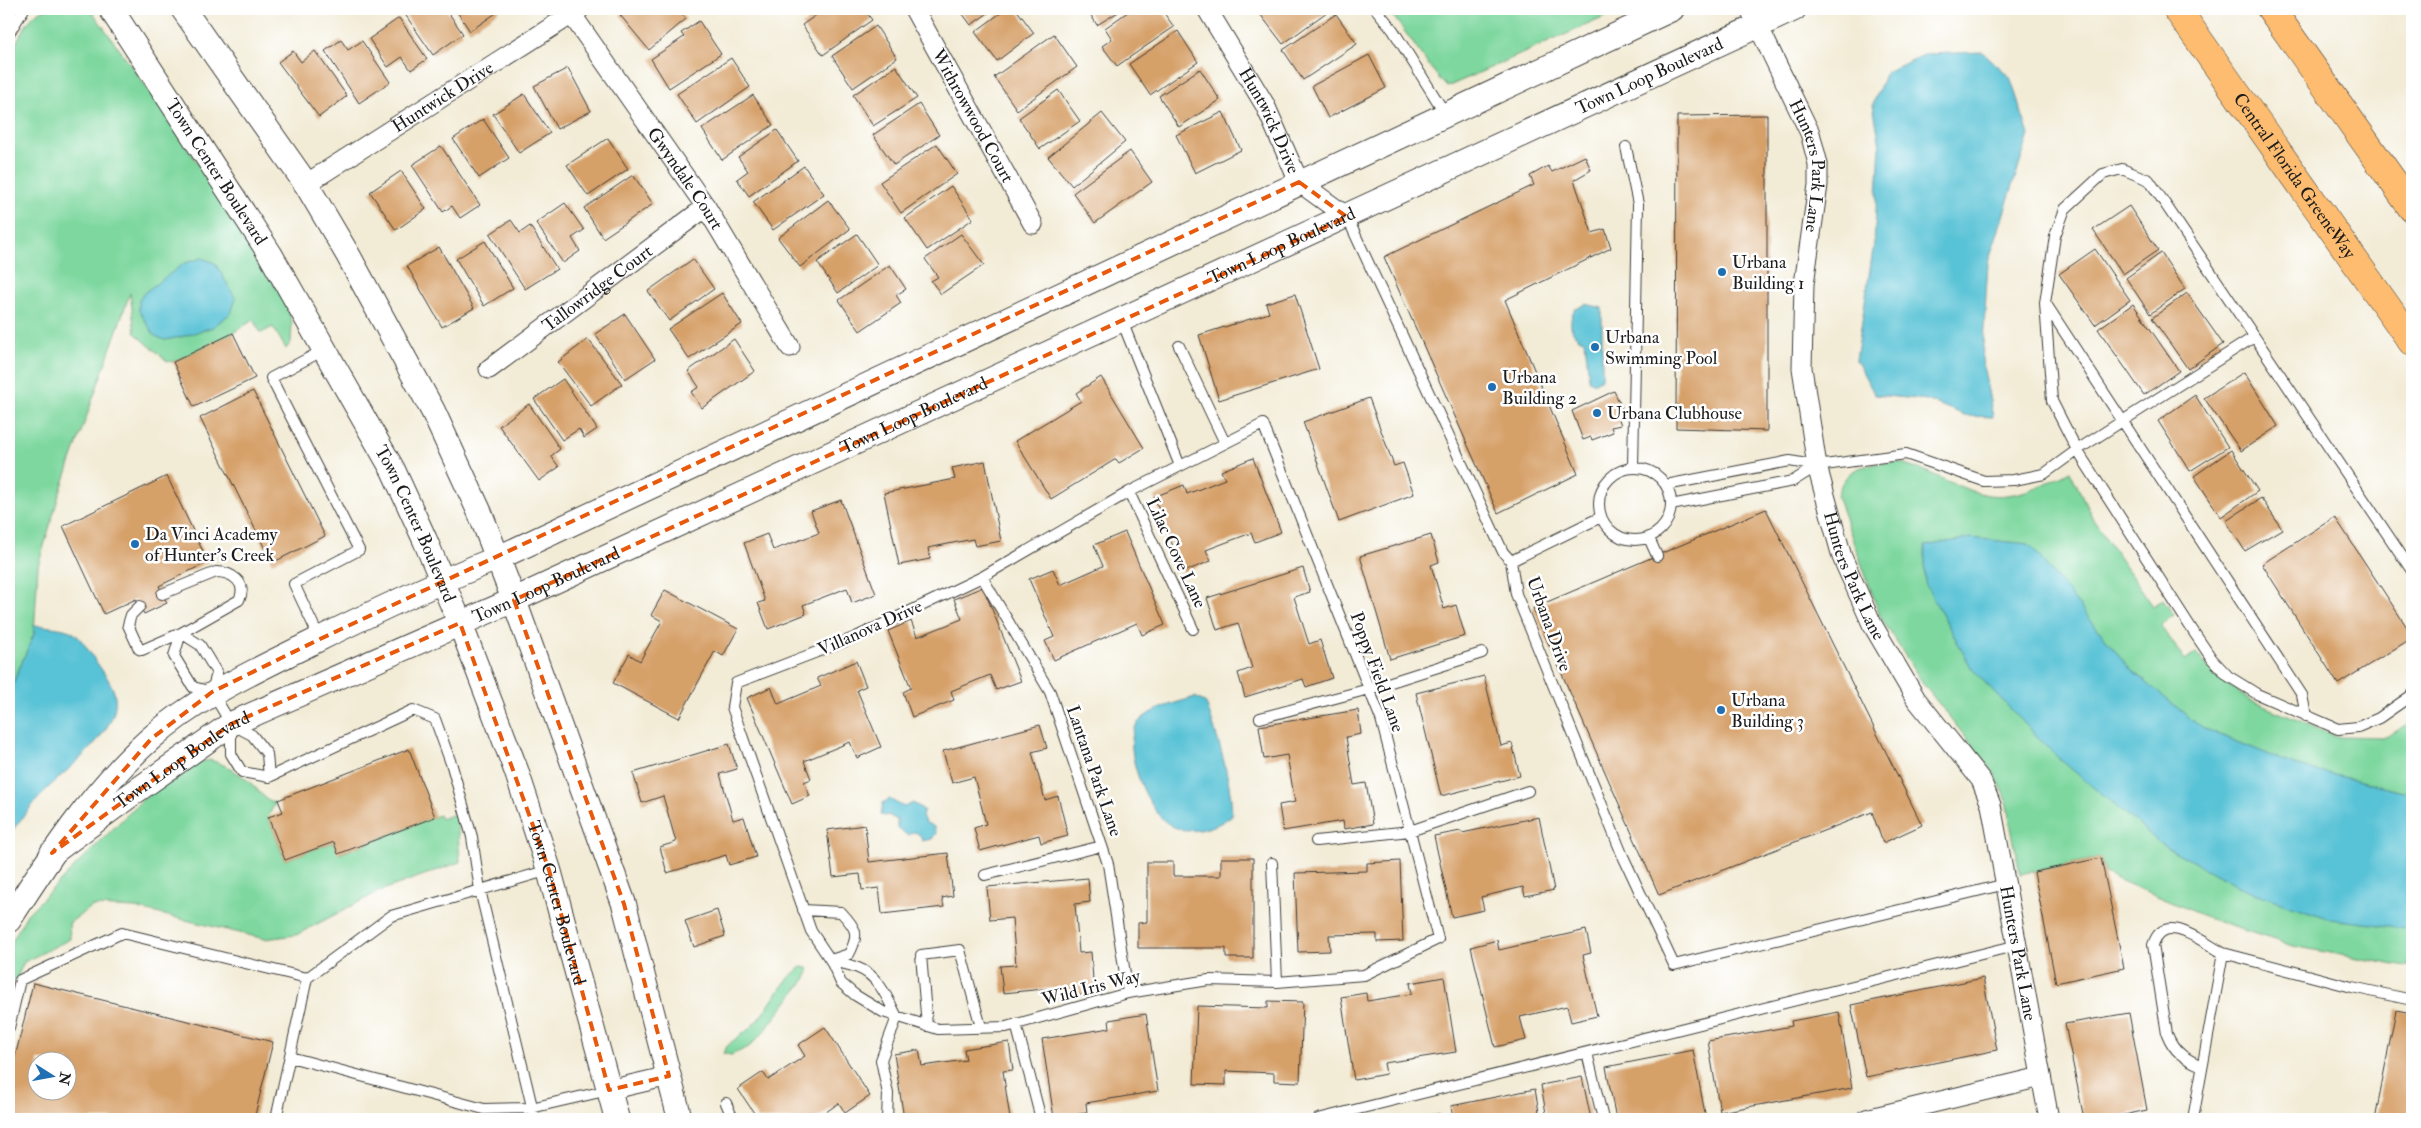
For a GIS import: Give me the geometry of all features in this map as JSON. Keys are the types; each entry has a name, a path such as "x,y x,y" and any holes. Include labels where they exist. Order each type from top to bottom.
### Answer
{"highway":[{"name":"Central Florida GreeneWay","path":"2177,9 2412,342"},
{"path":"2271,9 2412,208"}],"street":[{"name":"Town Center Boulevard","path":"111,9 270,254 393,470 460,623 516,770 549,870 617,1119"},
{"path":"183,9 306,184 348,255 432,411 498,558 624,904 680,1119"},
{"name":"Withrowwood Court","path":"914,9 1033,224"},
{"name":"Huntwick Drive","path":"1206,9 1265,105 1299,182 1347,217"},
{"name":"Town Loop Boulevard","path":"9,920 52,853 104,788 151,738 212,692 442,580 498,558 1672,9"},
{"name":"Town Loop Boulevard","path":"52,853 231,724 514,600 1347,217 1754,18 1794,9"},
{"name":"Huntwick Drive","path":"306,184 576,12"},
{"name":"Gwyndale Court","path":"576,12 706,207 790,347"},
{"name":"Hunters Park Lane","path":"1754,18 1810,133 1818,164 1818,185 1804,284 1802,368 1817,466 1842,556 1872,624 1916,699 1980,780 1991,805 2049,1119"},
{"name":"Tallowridge Court","path":"489,369 706,207"},
{"path":"609,1090 669,1076"},
{"path":"1866,1119 1911,1114 2041,1077"}],"lane":[{"path":"9,33 24,9"},
{"path":"1376,9 1394,30 1446,114"},
{"path":"1626,148 1638,204 1634,468"},
{"path":"2412,571 2149,180 2122,169 2103,174 2065,209 2055,236 2045,303 2052,400 2077,450 2212,659 2228,676 2257,694 2338,729 2358,727 2379,718 2412,695"},
{"name":"Urbana Drive","path":"1347,217 1503,552 1512,561 1516,594 1622,854 1674,965 2006,884"},
{"path":"2045,303 2121,422 2302,695 2306,716"},
{"path":"1122,321 1180,466"},
{"path":"1666,485 1790,461 1817,466 1906,454 1984,481 2014,480 2044,474 2077,450 2254,337"},
{"path":"1179,346 1225,443"},
{"path":"320,639 294,584 359,550 271,378 324,350"},
{"name":"Villanova Drive","path":"830,961 811,931 732,707 736,683 856,637 982,577 1129,492 1262,424"},
{"name":"Poppy Field Lane","path":"1262,424 1381,719 1438,939"},
{"path":"1671,505 1793,481 1817,466"},
{"path":"1634,468 1646,469 1659,476 1666,485 1671,505 1668,518 1662,529 1649,538 1635,541 1622,538 1609,529 1601,517 1599,504 1601,492 1608,480 1620,471 1634,468"},
{"name":"Lilac Cove Lane","path":"1129,492 1193,629"},
{"path":"1512,561 1601,517"},
{"path":"1649,538 1657,556"},
{"path":"140,606 131,615 128,626 139,649 147,649 181,633 239,600 242,594 242,587 234,575 216,572 162,594"},
{"name":"Lantana Park Lane","path":"982,577 1050,692 1108,864 1128,993"},
{"path":"181,633 174,656 193,687 212,692 231,724 231,754 242,772 269,777 413,710 435,719 452,766 472,837 480,890 535,1119"},
{"path":"181,633 200,645 217,673 212,692"},
{"path":"1260,718 1369,689 1482,653"},
{"path":"231,724 252,735 267,754 269,777"},
{"path":"1316,841 1410,831 1528,791"},
{"path":"985,875 1102,846"},
{"path":"1272,863 1277,982"},
{"path":"276,1119 307,978 391,916 549,870"},
{"path":"803,910 841,912 855,926 855,943 848,954 830,961"},
{"path":"2202,1066 2176,1051 2170,1043 2167,1034 2152,946 2156,936 2162,930 2173,928 2223,953 2352,987 2412,1000"},
{"path":"9,1028 20,980 122,933 307,978"},
{"name":"Wild Iris Way","path":"830,961 841,983 869,1005 897,1017 938,1029 981,1028 1006,1027 1128,993 1209,980 1277,982 1364,975 1438,939"},
{"path":"1318,1119 2018,945"},
{"path":"927,1026 921,955 960,950 981,1028"},
{"path":"2193,1119 2223,953"},
{"path":"830,961 860,968 882,988 897,1017 881,1060 888,1094 887,1119"},
{"path":"1016,1024 1041,1119"},
{"path":"1587,1053 1603,1119"},
{"path":"290,1057 484,1109 532,1108 609,1090"},
{"path":"726,1103 733,1119"}],"highlighted area":[{"path":"1299,182 1347,217 514,600 624,904 669,1076 609,1090 549,870 460,623 231,724 52,853 151,739 212,692 320,639"}],"green space":[{"path":"56,8 86,9 94,14 170,120 287,304 292,323 291,342 286,349 273,327 261,333 253,320 233,333 173,362 167,361 135,333 130,293 59,495 38,566 34,634 9,693 9,58 23,29 39,12"},
{"path":"1387,9 1623,9 1447,87"},
{"path":"1896,462 1918,468 1968,490 1991,495 2014,494 2026,491 2070,471 2094,521 2153,606 2163,600 2174,615 2161,625 2185,661 2196,653 2217,677 2249,700 2336,736 2386,737 2412,722 2412,968 2293,946 2221,923 2105,874 2101,858 2020,874 2005,795 1994,773 1924,685 1881,618 1837,496 1841,485 1852,472 1867,466"},
{"path":"210,760 222,764 239,774 261,794 275,803 268,817 285,860 334,842 339,854 439,815 441,819 454,814 457,817 460,862 380,891 296,935 265,939 135,908 93,906 69,923 70,939 24,962 14,984 9,1003 9,947 27,914 145,797 190,764"},
{"path":"801,967 808,968 809,972 806,978 762,1034 749,1047 731,1055 723,1053 728,1045 758,1020 793,973"}],"water":[{"path":"1983,52 2010,77 2029,135 1988,263 1982,360 1993,417 1967,416 1927,400 1875,395 1856,360 1874,243 1880,146 1873,104 1886,72 1926,54"},
{"path":"202,258 215,263 236,299 231,313 213,327 181,337 165,340 155,336 139,311 139,300 145,292 185,263"},
{"name":"Urbana Swimming Pool","path":"1586,304 1602,308 1602,379 1595,383 1589,380 1585,341 1576,336 1571,324 1574,310"},
{"path":"1970,538 2029,544 2131,670 2201,727 2297,766 2412,793 2412,926 2405,928 2330,919 2245,890 2161,844 2056,756 1972,669 1925,583 1925,546"},
{"path":"34,625 67,630 78,636 110,683 115,696 115,709 110,723 101,736 78,761 45,791 9,835 9,693 34,634"},
{"path":"1195,697 1206,703 1215,731 1229,786 1232,815 1211,827 1187,830 1172,826 1154,809 1139,779 1132,748 1133,734 1142,718 1156,710"},
{"path":"889,799 904,807 913,803 924,810 922,816 925,822 934,827 936,833 932,839 922,841 920,835 915,832 907,835 897,827 897,820 888,815 884,816 881,814 883,803"}],"building":[{"path":"446,9 463,34 433,55 402,10"},
{"path":"455,9 498,9 499,11 470,31"},
{"path":"628,9 687,9 681,13 686,19 649,50 620,15"},
{"path":"825,9 864,9 872,20 823,55 802,25"},
{"path":"959,9 994,9 971,25"},
{"path":"1006,9 1016,9 1034,33 997,61 975,32"},
{"path":"1087,9 1123,9 1097,25"},
{"path":"1132,9 1161,9 1174,27 1117,66 1102,46 1112,39 1105,28"},
{"path":"1267,9 1331,9 1283,44 1260,14"},
{"path":"1336,14 1357,44 1303,80 1283,50"},
{"path":"399,18 427,59 411,70 402,57 388,67 369,39"},
{"path":"699,21 721,54 669,88 651,59 684,37 681,33"},
{"path":"876,26 897,58 853,88 832,56"},
{"path":"1178,31 1198,62 1150,95 1129,64"},
{"path":"1054,34 1077,67 1017,110 994,77"},
{"path":"341,40 348,50 362,41 390,82 359,103 325,51"},
{"path":"293,51 301,62 315,51 347,96 319,117 278,62"},
{"path":"1369,55 1386,88 1328,118 1312,86"},
{"path":"731,58 750,87 697,124 677,94"},
{"path":"896,66 917,98 873,126 853,95"},
{"path":"568,68 591,111 557,129 534,86"},
{"path":"1200,69 1220,100 1179,127 1159,96"},
{"path":"1058,90 1080,121 1040,149 1019,118"},
{"path":"524,94 550,133 519,153 493,114"},
{"path":"753,95 773,125 722,160 702,129"},
{"path":"919,104 939,135 894,165 873,135"},
{"path":"1223,112 1241,150 1195,173 1176,135"},
{"path":"1102,113 1125,142 1072,186 1048,157"},
{"name":"Urbana Building 1","path":"1767,115 1767,431 1676,428 1677,116"},
{"path":"483,119 509,158 479,178 453,139"},
{"path":"777,130 798,161 749,196 737,179 748,171 738,157"},
{"path":"608,138 628,169 588,196 567,165"},
{"path":"937,144 957,174 901,213 880,182"},
{"path":"441,146 480,205 460,218 452,206 443,212 412,165"},
{"path":"1130,151 1152,182 1095,223 1073,193"},
{"name":"Urbana Building 2","path":"1585,156 1591,170 1574,180 1592,233 1605,229 1611,248 1505,300 1578,474 1498,513 1384,257 1534,185 1530,176 1548,166 1552,172"},
{"path":"804,166 824,194 773,230 753,202"},
{"path":"401,171 426,209 396,230 370,192"},
{"path":"633,175 653,204 603,238 584,208"},
{"path":"951,186 973,219 927,250 905,218"},
{"path":"828,200 850,229 800,267 778,238"},
{"path":"565,203 584,230 572,238 580,251 563,263 536,223"},
{"path":"2129,206 2158,250 2123,274 2093,230"},
{"path":"511,220 520,233 530,226 557,269 525,289 490,234"},
{"path":"857,234 878,265 838,293 817,262"},
{"path":"961,234 984,265 941,294 931,281 938,277 925,259"},
{"path":"485,241 513,288 484,306 456,259"},
{"path":"439,247 474,308 442,327 407,266"},
{"path":"2095,249 2130,300 2095,325 2059,274"},
{"path":"2161,253 2185,289 2150,314 2126,278"},
{"path":"693,259 714,289 669,321 648,291"},
{"path":"890,265 906,289 896,295 901,303 860,331 839,300"},
{"path":"722,293 742,324 689,359 668,329"},
{"path":"2187,293 2223,344 2188,369 2152,318"},
{"path":"1295,294 1319,369 1219,400 1199,335 1269,313 1266,303"},
{"path":"2133,304 2179,371 2144,395 2098,329"},
{"path":"625,314 655,359 625,379 595,334"},
{"path":"233,333 255,378 194,407 173,362"},
{"path":"588,339 622,384 591,406 558,362"},
{"path":"734,339 755,371 702,408 691,392 699,387 688,371"},
{"path":"2244,372 2278,426 2241,451 2204,398"},
{"path":"1101,377 1144,448 1119,463 1116,459 1051,499 1015,441 1081,401 1076,393"},
{"path":"563,379 597,429 584,438 579,429 562,440 534,399"},
{"path":"253,391 325,536 272,563 200,418"},
{"name":"Urbana Clubhouse","path":"1614,391 1622,408 1620,410 1622,416 1618,417 1621,425 1611,427 1613,432 1592,440 1591,437 1583,440 1572,411"},
{"path":"2195,395 2228,447 2190,471 2158,421"},
{"path":"1369,398 1394,466 1403,463 1414,494 1339,522 1303,422"},
{"path":"529,404 560,449 551,456 559,467 539,481 499,426"},
{"path":"2231,450 2258,491 2221,517 2194,476"},
{"path":"1253,458 1281,532 1255,542 1251,533 1206,550 1211,561 1183,572 1154,497 1184,485 1187,494 1225,479 1221,471"},
{"path":"985,461 1001,541 975,546 973,539 928,548 930,559 899,565 884,493 955,479 952,468"},
{"name":"Da Vinci Academy of Hunter's Creek","path":"167,476 208,562 159,586 167,603 144,614 136,599 104,614 63,526"},
{"path":"2261,498 2282,529 2245,551 2226,521"},
{"path":"841,500 876,594 852,603 847,588 803,605 806,614 768,629 758,603 765,601 744,543 767,534 773,550 819,533 811,511"},
{"name":"Urbana Building 3","path":"1766,509 1922,825 1883,843 1872,812 1659,895 1533,608"},
{"path":"2335,517 2412,635 2412,638 2338,684 2262,564"},
{"path":"1125,532 1165,625 1142,635 1137,623 1054,660 1045,641 1054,637 1029,579 1053,569 1060,585 1103,566 1094,545"},
{"path":"1431,535 1439,562 1431,565 1444,609 1456,605 1465,636 1390,659 1360,556"},
{"path":"1303,568 1310,592 1294,597 1309,644 1320,640 1332,678 1306,687 1303,679 1245,697 1238,673 1252,668 1238,623 1217,630 1207,598"},
{"path":"983,587 1021,681 996,690 990,675 951,691 954,700 912,717 903,692 911,688 888,631 911,621 917,637 962,619 954,599"},
{"path":"665,590 738,629 723,656 715,651 679,718 613,683 629,654 640,661 662,621 651,615"},
{"path":"856,661 866,686 857,690 881,747 857,758 850,742 804,761 811,779 804,782 810,796 792,804 747,698 771,687 778,704 821,686 817,678"},
{"path":"1484,676 1501,746 1512,743 1520,776 1441,796 1416,693"},
{"path":"1358,710 1361,734 1346,737 1354,785 1366,783 1373,824 1344,829 1343,821 1283,831 1279,805 1295,802 1287,755 1264,759 1259,726"},
{"path":"1040,725 1047,748 1032,752 1045,800 1058,796 1068,836 1041,843 1039,835 980,851 974,828 986,824 974,777 952,783 943,751"},
{"path":"729,744 737,769 720,774 733,820 744,817 756,857 729,865 726,855 667,873 660,847 676,842 663,796 642,803 633,773"},
{"path":"409,749 435,817 338,854 334,842 285,860 268,817 283,812 278,800"},
{"path":"1539,817 1554,890 1525,896 1523,887 1481,897 1484,910 1452,917 1434,836 1461,831 1462,833"},
{"path":"865,825 869,862 948,853 953,896 942,898 944,907 882,914 879,888 862,890 860,874 833,877 827,830"},
{"path":"1221,858 1253,858 1253,958 1226,958 1226,948 1138,948 1138,923 1147,922 1147,862 1173,862 1173,876 1221,876"},
{"path":"2101,858 2124,968 2056,983 2034,872"},
{"path":"1400,861 1403,941 1377,942 1377,934 1329,935 1330,951 1298,952 1295,873 1367,871 1367,863"},
{"path":"1088,878 1090,902 1075,904 1079,953 1091,952 1094,994 1065,997 1065,987 1003,993 1000,966 1016,965 1012,918 990,920 987,887"},
{"path":"717,910 725,936 694,947 685,921"},
{"path":"1586,930 1591,953 1583,955 1597,1016 1571,1022 1567,1006 1520,1017 1526,1040 1495,1047 1471,947 1497,940 1499,950"},
{"path":"1444,977 1456,1052 1384,1063 1386,1074 1354,1080 1341,997 1366,993 1367,1001 1412,994 1410,983"},
{"path":"1983,978 1997,1050 1866,1077 1851,1005"},
{"path":"33,983 273,1042 254,1119 9,1119 9,1082"},
{"path":"1268,1001 1303,1002 1300,1082 1274,1081 1274,1073 1226,1071 1226,1085 1194,1084 1197,1006 1268,1008"},
{"path":"2396,1010 2412,1013 2412,1119 2375,1119"},
{"path":"1839,1012 1852,1088 1720,1112 1708,1041 1792,1026 1791,1021"},
{"path":"2129,1013 2147,1110 2106,1119 2084,1119 2065,1024"},
{"path":"1146,1014 1158,1091 1086,1103 1087,1113 1054,1118 1042,1039 1110,1028 1109,1020"},
{"path":"825,1027 870,1096 845,1113 839,1103 816,1119 758,1119 738,1089 763,1072 768,1080 805,1056 798,1045"},
{"path":"1009,1042 1013,1070 1003,1071 1010,1119 904,1119 894,1054 919,1050 922,1066 966,1060 964,1049"},
{"path":"1693,1050 1706,1119 1616,1119 1606,1067"},
{"path":"1582,1077 1591,1119 1547,1119 1541,1085"},
{"path":"1535,1089 1539,1112 1503,1119 1453,1119 1451,1106"},
{"path":"1439,1114 1440,1119 1417,1119 1417,1118"}],"place":[{"name":"Urbana Building 1","path":"1722,272"},
{"name":"Urbana Swimming Pool","path":"1595,347"},
{"name":"Urbana Building 2","path":"1492,387"},
{"name":"Urbana Clubhouse","path":"1597,413"},
{"name":"Da Vinci Academy of Hunter's Creek","path":"135,544"},
{"name":"Urbana Building 3","path":"1721,710"}]}
